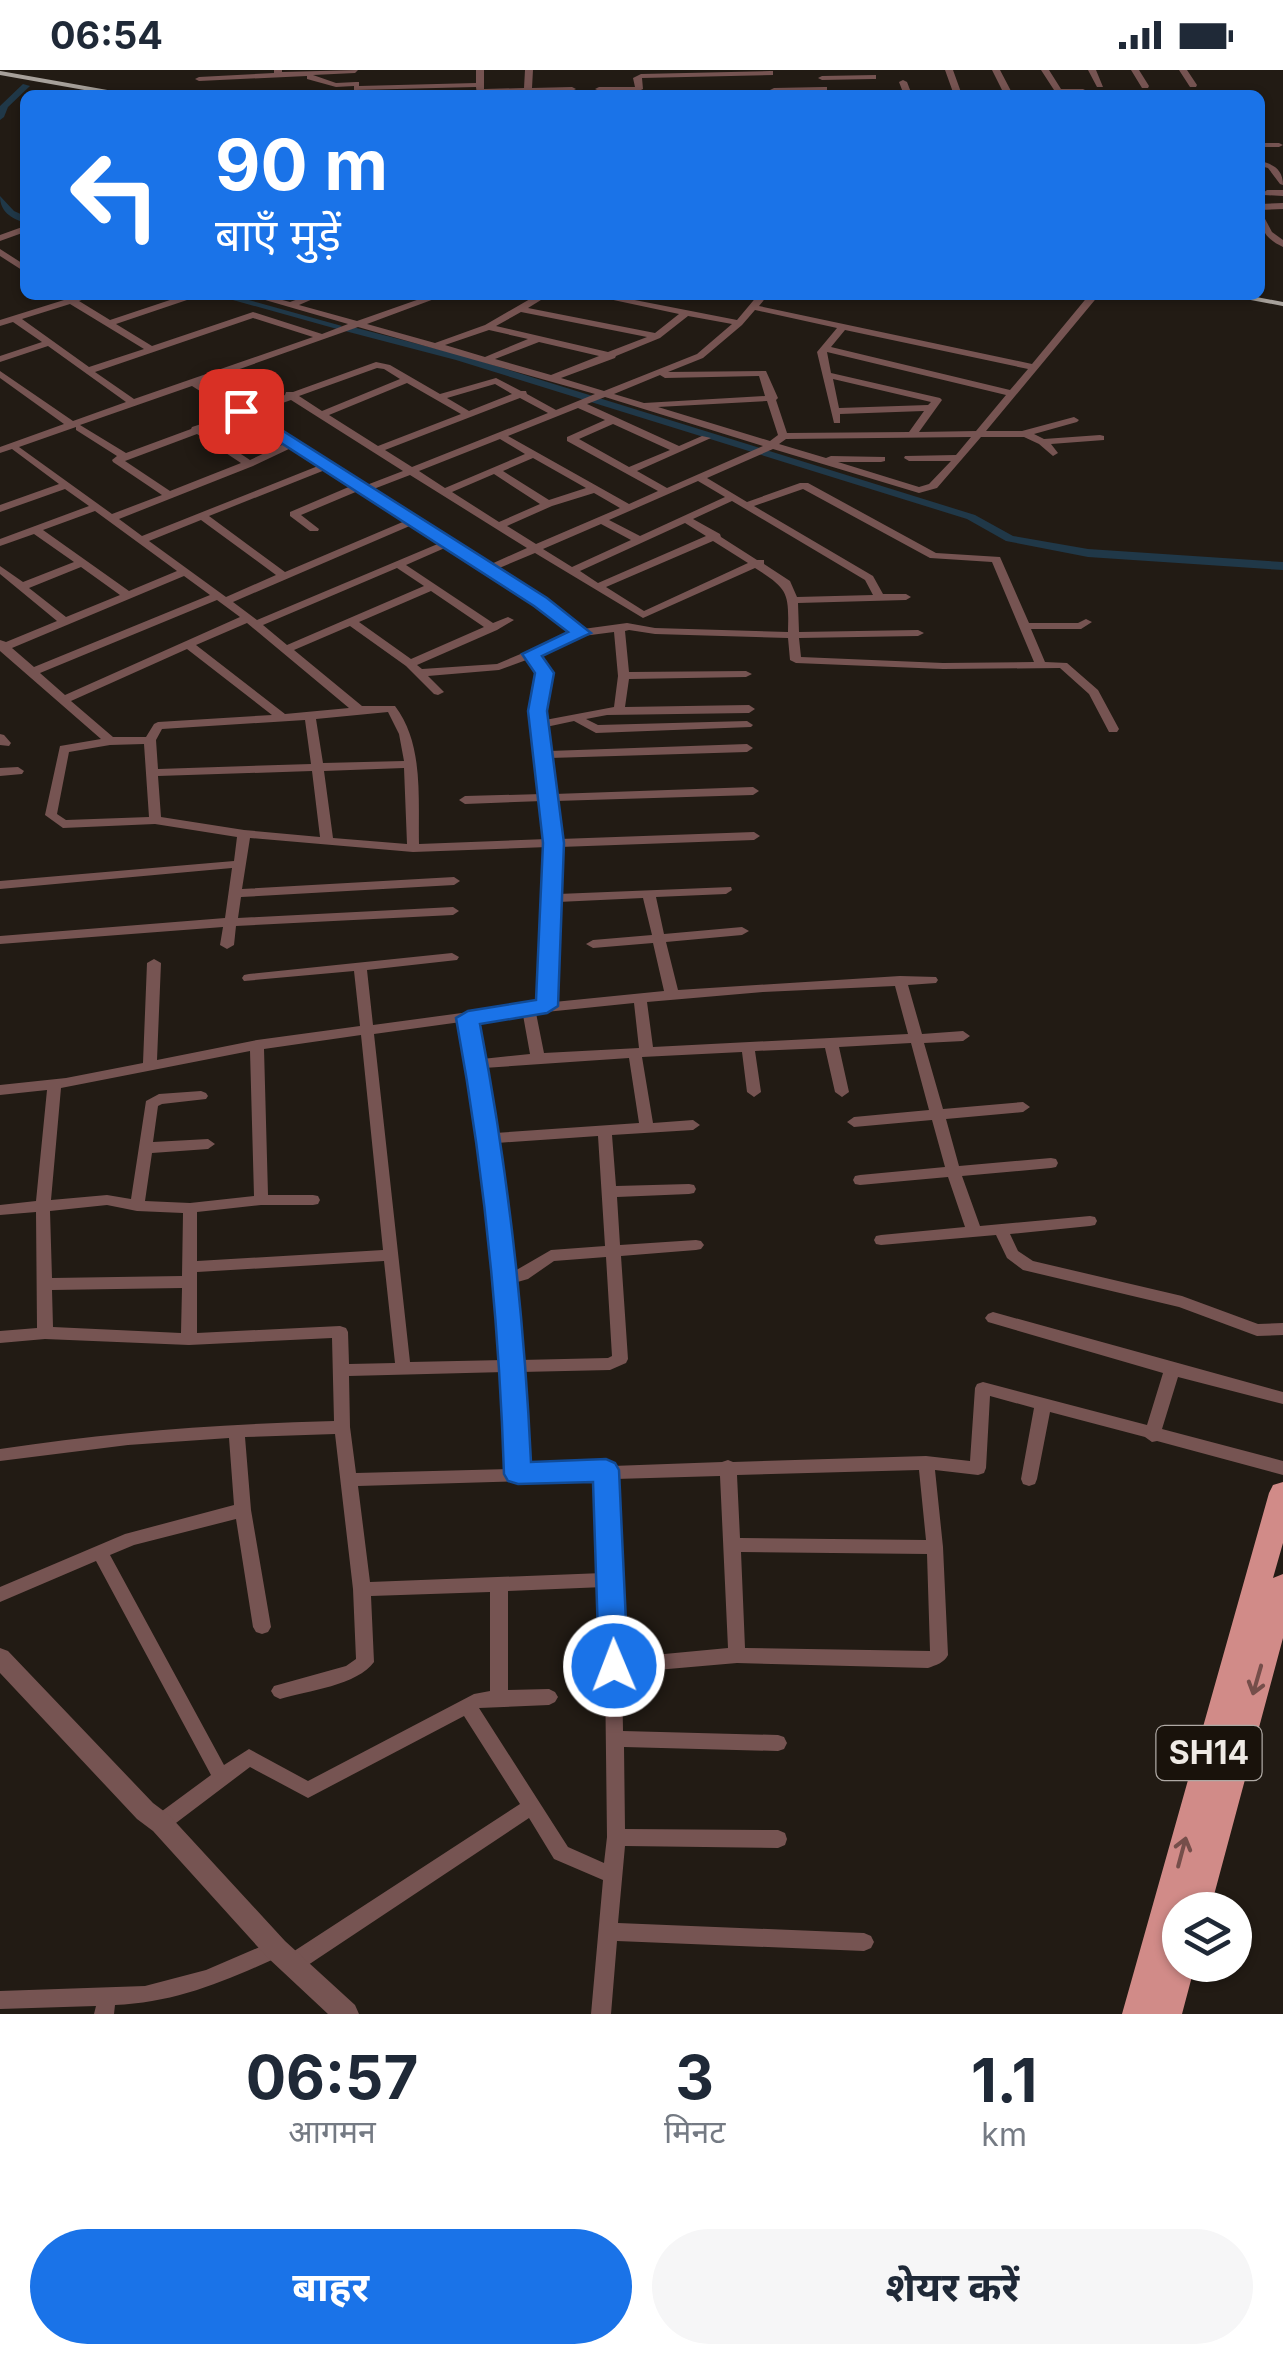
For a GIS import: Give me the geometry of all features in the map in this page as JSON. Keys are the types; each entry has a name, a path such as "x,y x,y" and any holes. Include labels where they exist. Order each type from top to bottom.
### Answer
{"main road":[{"name":"SH14","path":"1138,2014 1283,1493"},
{"name":"SH14","path":"1199,1892 1283,1586"},
{"path":"1166,2014 1175,1982"}],"street":[{"path":"480,70 480,90"},
{"path":"528,90 529,70"},
{"path":"1092,70 1100,85"},
{"path":"1135,70 1145,86"},
{"path":"1183,70 1193,85"},
{"path":"599,90 638,89 636,78 665,73 770,71"},
{"path":"200,74 278,72 336,85 356,81 450,80"},
{"path":"821,74 873,78"},
{"path":"410,82 480,90 572,89"},
{"path":"903,82 906,90"},
{"path":"1265,146 1279,145"},
{"path":"1265,165 1271,166 1283,182"},
{"path":"1267,194 1283,193"},
{"path":"0,323 61,300"},
{"path":"70,300 152,350"},
{"path":"110,323 178,300"},
{"path":"270,300 552,378 615,419 679,450"},
{"path":"290,306 305,300"},
{"path":"0,452 425,300"},
{"path":"434,346 488,327 536,300"},
{"path":"620,300 739,322"},
{"path":"314,529 294,514 700,356 758,300"},
{"path":"638,406 766,448 919,490 933,486 959,458 1090,300"},
{"path":"752,307 1032,367"},
{"path":"522,309 658,336"},
{"path":"552,378 658,336 686,313"},
{"path":"88,372 252,315 320,336"},
{"path":"14,318 133,404"},
{"path":"843,326 824,348 836,416 933,408"},
{"path":"488,327 613,356"},
{"path":"485,360 537,338"},
{"path":"0,359 49,343"},
{"path":"824,348 1010,393"},
{"path":"169,495 117,460 241,411 379,364 468,414"},
{"path":"652,376 760,371 783,436"},
{"path":"0,374 125,457"},
{"path":"827,375 934,398 938,402 913,432"},
{"path":"322,414 408,379"},
{"path":"438,397 489,380 555,413"},
{"path":"196,384 448,543 581,633"},
{"path":"289,394 642,615"},
{"path":"379,449 523,394"},
{"path":"588,400 638,406 772,398"},
{"path":"0,452 17,450 151,400"},
{"path":"615,419 571,439 664,491"},
{"path":"488,569 766,448 783,436 979,431 1026,434 1074,420"},
{"path":"196,429 249,464"},
{"path":"876,434 884,480"},
{"path":"1026,434 1044,442 1053,453"},
{"path":"500,435 626,507"},
{"path":"630,471 706,438"},
{"path":"1044,442 1100,438"},
{"path":"110,518 292,444"},
{"path":"17,450 252,621 359,710"},
{"path":"444,492 533,454"},
{"path":"908,458 959,458"},
{"path":"815,459 880,459"},
{"path":"141,540 326,466"},
{"path":"494,470 548,504"},
{"path":"698,477 869,578 880,598"},
{"path":"0,510 66,485"},
{"path":"747,505 804,485 934,556 996,559 1041,664"},
{"path":"498,526 595,489"},
{"path":"572,572 734,497"},
{"path":"0,543 96,507"},
{"path":"202,516 284,576"},
{"path":"600,519 640,540"},
{"path":"686,519 760,562 786,582 794,600 794,658 800,661 952,666 1041,664 1072,669 1094,692 1114,729"},
{"path":"32,672 284,576 412,521"},
{"path":"36,530 128,596"},
{"path":"598,586 716,536"},
{"path":"64,700 188,644 448,543"},
{"path":"623,628 642,615 760,562"},
{"path":"21,586 82,563"},
{"path":"398,564 493,628"},
{"path":"0,569 65,622"},
{"path":"110,741 1,646 186,572"},
{"path":"287,650 432,587"},
{"path":"794,600 906,597"},
{"path":"410,664 508,620"},
{"path":"350,622 410,664 438,692"},
{"path":"1027,626 1081,626 1086,622"},
{"path":"619,711 624,676 623,628"},
{"path":"420,674 499,667 581,633 623,628 792,635 918,633"},
{"path":"188,644 283,718"},
{"path":"531,654 544,673 538,711 554,843 547,1006"},
{"path":"624,676 746,674"},
{"path":"541,724 619,711 748,709"},
{"path":"155,820 150,740 158,726 396,710 410,764 414,848"},
{"path":"310,716 326,839"},
{"path":"575,717 596,730 747,725"},
{"path":"596,730 596,754"},
{"path":"150,740 110,741 64,750 51,815 63,824 155,820 244,834 414,848 754,836"},
{"path":"544,755 747,748"},
{"path":"151,773 410,764"},
{"path":"0,772 18,771"},
{"path":"465,800 753,791"},
{"path":"228,946 244,834"},
{"path":"0,884 239,864"},
{"path":"235,893 454,882"},
{"path":"554,898 726,890"},
{"path":"650,894 672,996"},
{"path":"0,940 231,922 452,911"},
{"path":"593,944 742,931"},
{"path":"249,978 452,957"},
{"path":"150,1068 154,963"},
{"path":"360,966 403,1366"},
{"path":"900,980 974,1230"},
{"path":"0,1090 54,1087 257,1045 528,1008 815,983 931,980"},
{"path":"640,998 648,1128"},
{"path":"528,1008 538,1058"},
{"path":"468,1018 490,1138 514,1366 518,1474"},
{"path":"478,1064 962,1036"},
{"path":"831,1043 842,1092"},
{"path":"257,1045 261,1200"},
{"path":"748,1048 754,1092"},
{"path":"45,1333 44,1206 54,1087"},
{"path":"137,1206 154,1102 201,1096"},
{"path":"854,1122 1023,1107"},
{"path":"490,1138 692,1125"},
{"path":"342,1370 610,1364 620,1359 605,1132"},
{"path":"145,1148 208,1144"},
{"path":"860,1180 1051,1164"},
{"path":"608,1192 689,1189"},
{"path":"0,1210 107,1200 137,1206 190,1208 261,1200 313,1200"},
{"path":"189,1339 190,1208"},
{"path":"881,1240 1090,1221"},
{"path":"1000,1228 1012,1254 1028,1266 1182,1302 1257,1330 1283,1328"},
{"path":"505,1280 523,1275 551,1256 696,1244"},
{"path":"44,1284 191,1275 391,1254"},
{"path":"992,1318 1276,1396"},
{"path":"0,1337 45,1333 189,1339 340,1332 342,1427 362,1589 365,1662 351,1672 280,1692"},
{"path":"1152,1436 1172,1369"},
{"path":"350,1480 926,1463 978,1468 983,1388 1283,1468"},
{"path":"1028,1479 1044,1405"},
{"path":"0,1456 82,1442 236,1429 342,1427"},
{"path":"236,1429 262,1627"},
{"path":"614,1666 737,1656 934,1658 938,1655 935,1547 926,1463"},
{"path":"728,1468 737,1656"},
{"path":"600,2014 616,1836 606,1470"},
{"path":"0,1594 131,1540 244,1510"},
{"path":"733,1545 935,1547"},
{"path":"100,1552 222,1778"},
{"path":"362,1589 612,1580"},
{"path":"498,1700 499,1584"},
{"path":"0,1659 144,1811 161,1822 284,1956 346,2014"},
{"path":"161,1822 249,1757 308,1790 480,1699 549,1698"},
{"path":"468,1708 561,1852 612,1875"},
{"path":"616,1740 778,1743"},
{"path":"0,2000 106,2006 284,1956 532,1806"},
{"path":"616,1836 778,1839"},
{"path":"607,1932 864,1942"}],"waterway":[{"path":"22,90 26,86"},
{"path":"0,117 4,106 20,91"},
{"path":"0,199 20,218"},
{"path":"239,300 337,326"},
{"path":"349,329 460,358 971,517 1010,539 1088,553 1283,566"}],"railway":[{"path":"0,73 96,90"},
{"path":"1262,300 1283,304"}],"route":[{"path":"241,411 540,602 581,633 531,654 544,673 538,711 554,843 547,1006 468,1018 490,1138 514,1366 518,1474 606,1470 614,1666"}]}
